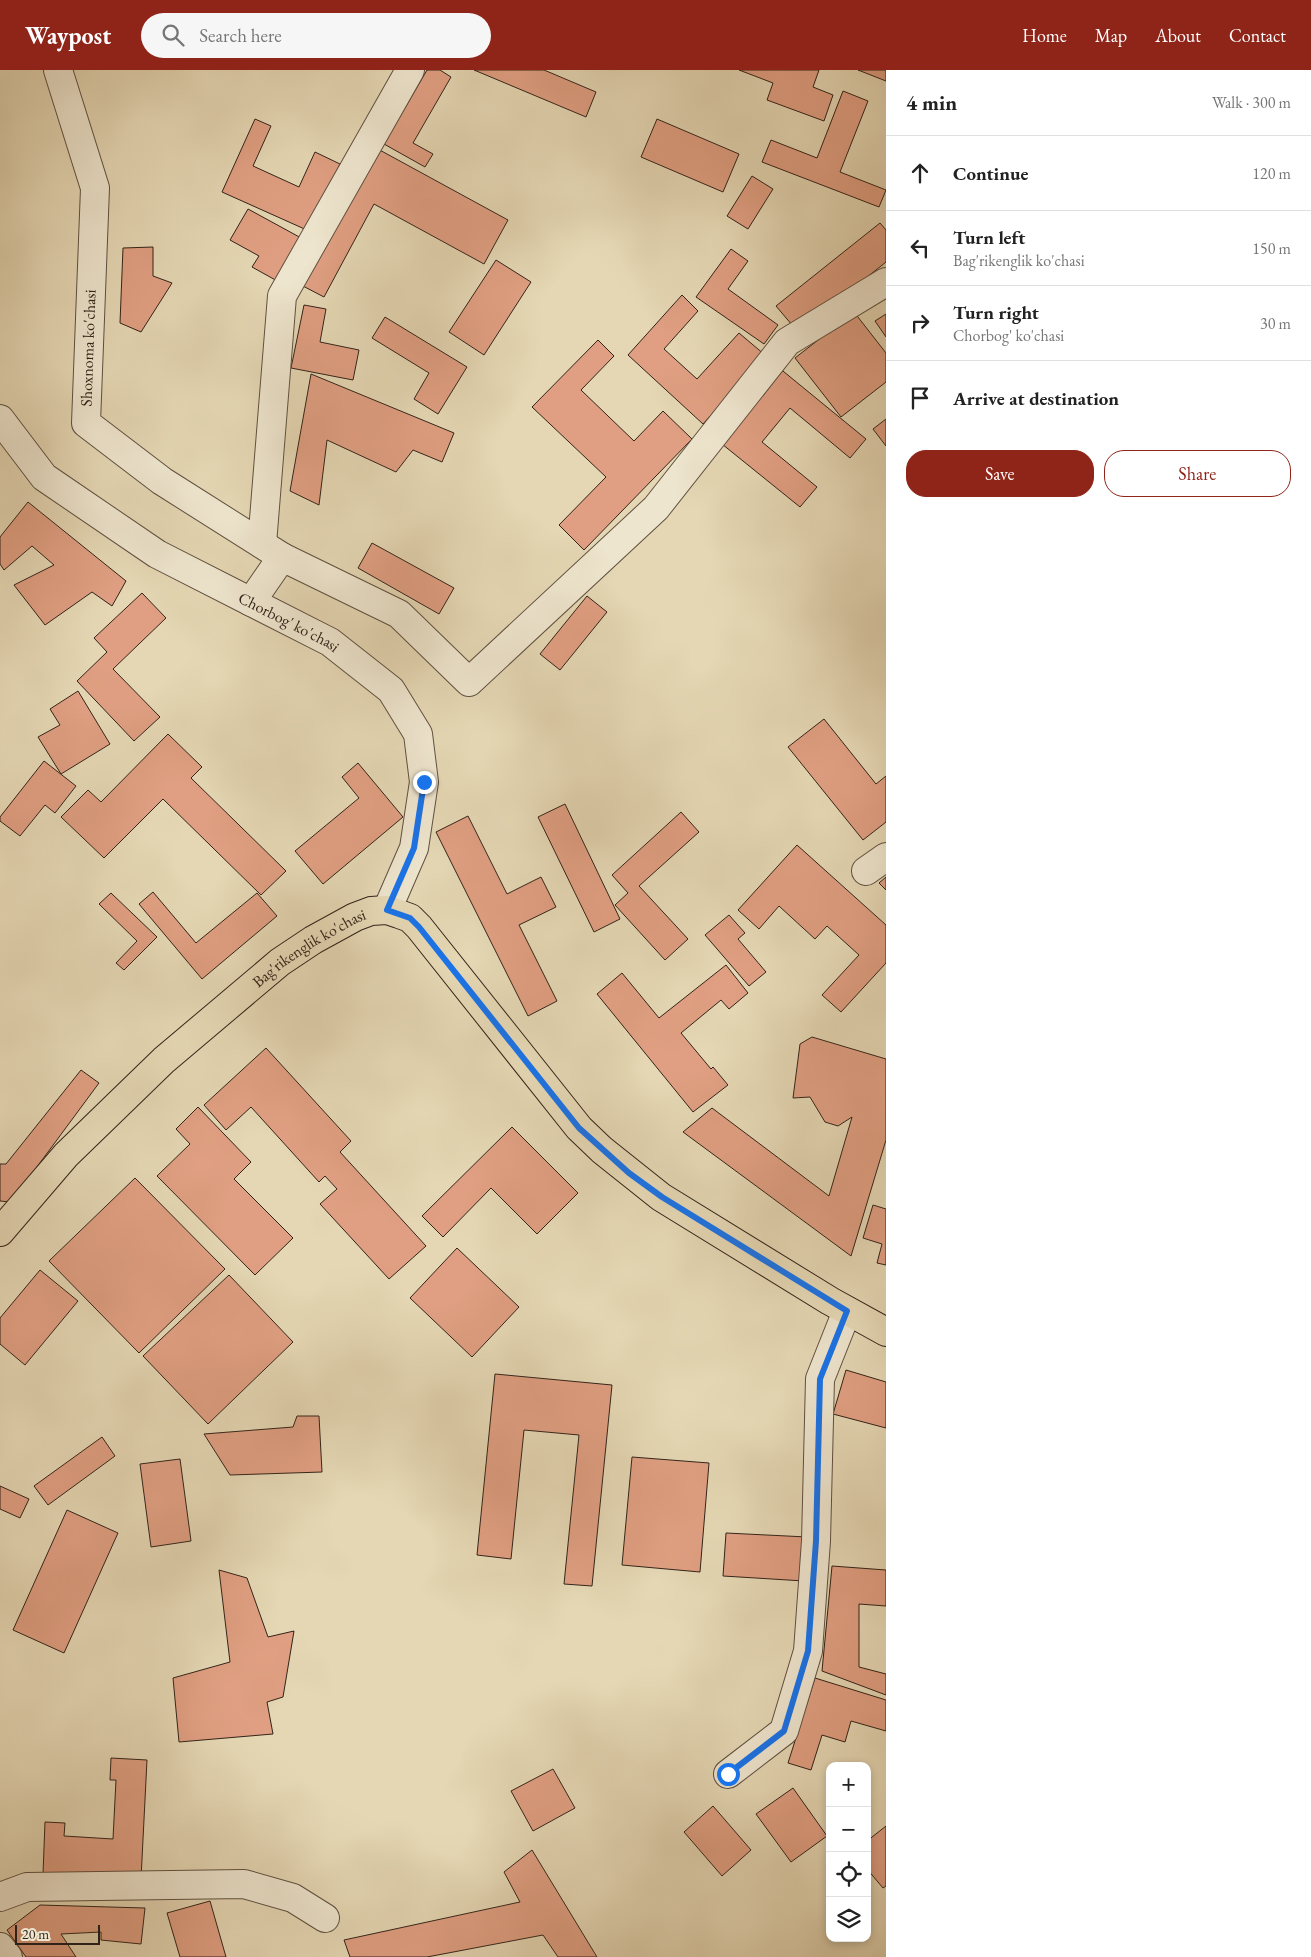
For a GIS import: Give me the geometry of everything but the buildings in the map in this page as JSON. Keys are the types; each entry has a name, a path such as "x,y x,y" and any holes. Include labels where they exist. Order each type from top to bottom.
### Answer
{"main road":[{"name":"Bag'rikenglik ko'chasi","path":"0,1232 66,1154 164,1060 280,962 313,940 355,917 371,911 387,910 410,918 419,927 579,1128 602,1150 662,1197 847,1311 886,1332"}],"street":[{"name":"Shoxnoma ko'chasi","path":"58,70 95,188 86,423 162,481 272,551"},
{"path":"251,602 272,551 282,296 410,70"},
{"path":"272,551 399,614 469,682 656,508 786,342 886,282"},
{"name":"Chorbog' ko'chasi","path":"0,419 44,477 157,554 330,642 391,690 418,734 424,782 414,848 387,910"},
{"path":"728,1774 784,1731 808,1651 816,1541 820,1379 847,1311"},
{"path":"0,1897 27,1887 244,1884 293,1898 325,1918"},
{"path":"0,1947 8,1957"}],"route":[{"path":"424,782 414,848 387,910 410,918 419,927 579,1128 602,1150 662,1197 847,1311 820,1379 816,1541 808,1651 784,1731 728,1774"}]}
